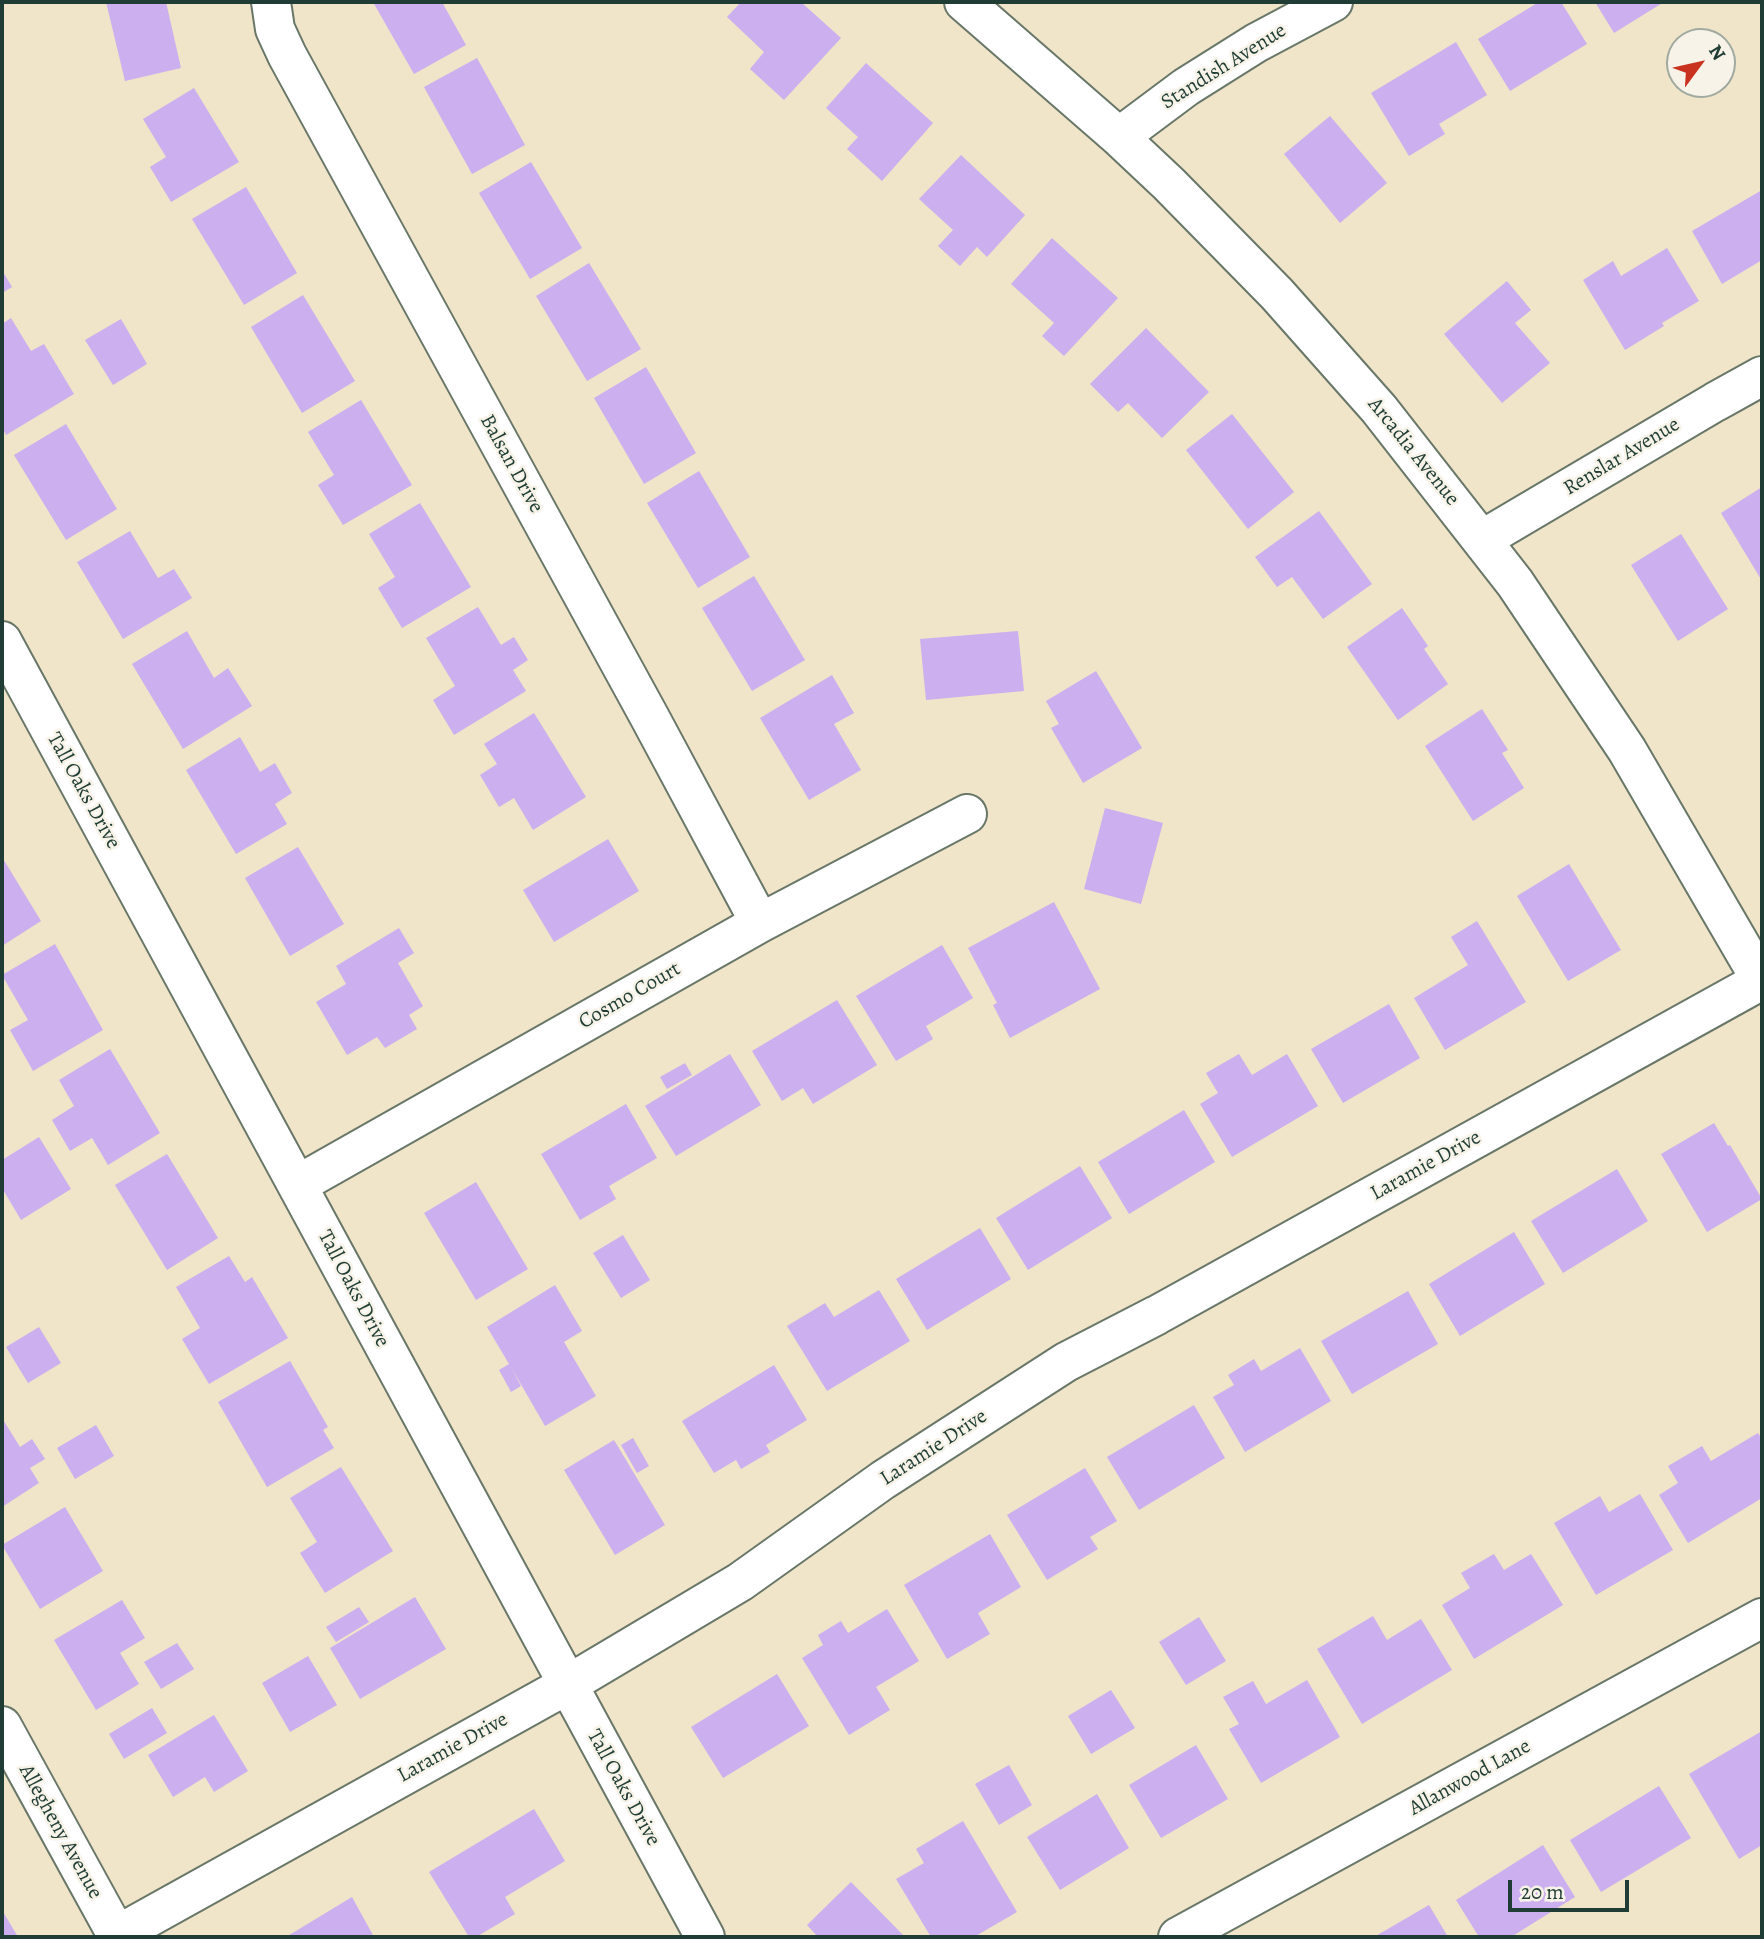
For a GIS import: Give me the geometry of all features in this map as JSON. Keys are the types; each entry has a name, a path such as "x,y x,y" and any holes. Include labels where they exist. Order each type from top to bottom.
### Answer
{"street":[{"name":"Balsan Drive","path":"271,2 275,29 287,55 760,923"},
{"name":"Arcadia Avenue","path":"964,2 1169,184 1277,294 1380,409 1516,583 1627,750 1762,981"},
{"name":"Standish Avenue","path":"1119,137 1186,87 1256,43 1333,2"},
{"name":"Renslar Avenue","path":"1483,539 1762,376"},
{"name":"Tall Oaks Drive","path":"2,641 705,1937"},
{"name":"Cosmo Court","path":"297,1185 760,923 967,814"},
{"name":"Laramie Drive","path":"118,1936 566,1685 740,1582 883,1480 1066,1362 1157,1315 1762,981"},
{"name":"Allanwood Lane","path":"1178,1937 1762,1618"},
{"name":"Allegheny Avenue","path":"2,1726 118,1936"}],"building":[{"path":"106,2 166,2 181,68 125,81"},
{"path":"373,2 442,2 466,45 414,74"},
{"path":"741,2 801,2 841,38 784,100 750,69 764,52 727,17"},
{"path":"1539,2 1561,2 1587,44 1510,91 1478,39"},
{"path":"1595,2 1664,2 1614,33"},
{"path":"1456,42 1487,95 1439,124 1445,134 1409,156 1371,93"},
{"path":"477,58 525,145 472,174 424,87"},
{"path":"866,63 933,123 882,181 847,149 858,137 826,108"},
{"path":"194,88 239,162 171,202 150,167 166,157 143,119"},
{"path":"1330,116 1387,183 1340,223 1284,154"},
{"path":"961,155 1025,215 987,257 977,247 960,266 938,246 953,230 919,199"},
{"path":"531,162 582,248 530,279 479,193"},
{"path":"246,187 297,273 244,305 192,219"},
{"path":"1762,190 1762,260 1722,284 1692,231"},
{"path":"1052,238 1118,298 1064,356 1042,336 1054,323 1011,284"},
{"path":"1667,248 1699,301 1625,350 1583,280 1613,261 1621,276"},
{"path":"589,263 641,349 587,381 536,296"},
{"path":"2,270 12,287 2,293"},
{"path":"1507,281 1531,310 1515,323 1550,363 1502,403 1444,334"},
{"path":"303,295 355,381 302,413 251,327"},
{"path":"11,318 31,351 44,344 74,394 6,435 2,427 2,324"},
{"path":"121,319 147,364 113,385 85,340"},
{"path":"1146,328 1209,392 1162,438 1128,403 1118,412 1090,384"},
{"path":"646,367 696,453 644,484 594,398"},
{"path":"361,400 412,485 343,525 318,485 334,475 308,432"},
{"path":"1232,414 1294,492 1248,529 1186,450"},
{"path":"66,424 117,509 66,540 14,455"},
{"path":"699,471 750,557 698,588 647,503"},
{"path":"1762,487 1762,581 1721,513"},
{"path":"420,503 471,587 402,628 378,588 395,577 369,534"},
{"path":"1319,511 1372,584 1323,619 1292,577 1277,587 1255,557"},
{"path":"130,531 158,578 174,569 192,598 123,639 77,562"},
{"path":"1681,534 1728,609 1678,641 1631,565"},
{"path":"754,576 805,660 752,691 702,608"},
{"path":"478,607 501,645 514,637 528,660 513,670 526,691 454,735 433,700 455,686 426,638"},
{"path":"1402,608 1428,646 1424,649 1448,684 1398,720 1347,647"},
{"path":"187,631 214,678 228,668 252,706 183,749 132,664"},
{"path":"1018,631 1024,691 926,700 920,639"},
{"path":"1096,671 1142,748 1083,783 1051,728 1059,724 1046,701"},
{"path":"832,675 854,713 834,724 861,770 809,800 760,718"},
{"path":"1482,709 1508,750 1502,753 1524,788 1473,821 1425,746"},
{"path":"534,713 586,797 533,830 514,798 499,807 480,775 497,764 484,744"},
{"path":"240,737 260,772 275,763 292,793 275,804 287,824 236,854 186,770"},
{"path":"1105,808 1163,823 1141,904 1084,889"},
{"path":"608,839 639,891 554,942 523,890"},
{"path":"298,847 344,924 290,956 245,878"},
{"path":"2,857 41,921 2,946"},
{"path":"1569,864 1621,950 1568,981 1517,896"},
{"path":"1054,902 1100,989 1010,1038 993,1005 997,1003 968,948"},
{"path":"1477,921 1526,1002 1445,1050 1414,998 1468,965 1451,937"},
{"path":"399,928 414,953 398,963 423,1006 409,1015 417,1029 385,1048 377,1037 347,1055 316,1002 346,984 336,966"},
{"path":"55,944 103,1030 33,1071 10,1030 28,1020 2,975"},
{"path":"942,945 973,998 926,1026 933,1039 896,1061 856,996"},
{"path":"837,1000 877,1065 813,1104 803,1088 782,1101 752,1051"},
{"path":"1389,1004 1420,1058 1343,1103 1311,1049"},
{"path":"110,1049 160,1133 108,1165 92,1138 70,1151 52,1120 74,1106 59,1080"},
{"path":"730,1054 761,1105 676,1156 645,1106"},
{"path":"1239,1054 1252,1075 1287,1054 1318,1106 1232,1157 1200,1104 1218,1093 1206,1073"},
{"path":"685,1063 692,1075 667,1089 660,1077"},
{"path":"626,1104 657,1158 609,1186 616,1199 580,1220 541,1154"},
{"path":"1184,1110 1215,1162 1129,1214 1098,1162"},
{"path":"1714,1123 1762,1199 1707,1232 1661,1154"},
{"path":"39,1137 71,1189 21,1220 2,1188 2,1160"},
{"path":"167,1154 218,1238 167,1270 115,1185"},
{"path":"1080,1166 1112,1218 1028,1270 996,1218"},
{"path":"1617,1169 1648,1221 1563,1273 1531,1221"},
{"path":"476,1182 528,1269 476,1300 424,1213"},
{"path":"980,1228 1011,1279 927,1330 896,1279"},
{"path":"1514,1232 1545,1284 1460,1336 1429,1284"},
{"path":"623,1235 650,1280 621,1298 593,1253"},
{"path":"229,1256 245,1282 252,1277 288,1338 209,1384 182,1339 200,1328 176,1287"},
{"path":"555,1285 582,1331 564,1342 596,1396 545,1426 511,1367 521,1386 511,1392 499,1370 509,1364 487,1327"},
{"path":"879,1290 910,1341 827,1391 787,1326 825,1303 834,1317"},
{"path":"1408,1291 1438,1344 1352,1394 1321,1341"},
{"path":"39,1327 61,1363 28,1383 6,1347"},
{"path":"1300,1348 1331,1401 1245,1452 1213,1397 1234,1385 1228,1375 1254,1359 1261,1371"},
{"path":"290,1361 328,1427 323,1430 334,1448 267,1487 218,1402"},
{"path":"774,1365 807,1420 766,1445 770,1452 741,1469 736,1460 714,1473 682,1421"},
{"path":"1194,1405 1225,1458 1139,1510 1107,1457"},
{"path":"2,1418 20,1447 32,1439 45,1459 30,1468 39,1483 2,1507"},
{"path":"96,1425 114,1456 75,1479 57,1448"},
{"path":"1758,1433 1762,1439 1762,1498 1688,1543 1659,1495 1678,1483 1668,1466 1702,1446 1711,1461"},
{"path":"633,1438 649,1466 637,1473 621,1445"},
{"path":"614,1440 665,1525 615,1555 564,1470"},
{"path":"341,1467 393,1551 325,1593 300,1553 317,1542 290,1498"},
{"path":"1085,1468 1117,1521 1090,1537 1098,1549 1047,1580 1007,1515"},
{"path":"1640,1494 1673,1550 1596,1595 1554,1523 1600,1496 1609,1512"},
{"path":"65,1507 103,1571 40,1609 2,1545"},
{"path":"990,1534 1021,1587 978,1613 990,1634 947,1659 904,1585"},
{"path":"1494,1554 1504,1570 1531,1554 1563,1605 1474,1659 1442,1605 1470,1588 1461,1573"},
{"path":"415,1597 446,1649 360,1699 330,1648"},
{"path":"122,1600 145,1638 120,1653 139,1684 96,1710 54,1640"},
{"path":"359,1607 369,1622 336,1642 326,1627"},
{"path":"887,1609 919,1661 876,1687 890,1710 849,1735 802,1658 823,1645 818,1635 841,1621 848,1633"},
{"path":"1373,1616 1387,1640 1421,1619 1452,1670 1362,1724 1317,1649"},
{"path":"1199,1617 1226,1661 1186,1685 1159,1642"},
{"path":"177,1643 194,1669 161,1689 144,1662"},
{"path":"308,1656 337,1705 290,1732 262,1683"},
{"path":"777,1674 809,1726 723,1778 691,1727"},
{"path":"1307,1680 1340,1737 1261,1783 1229,1729 1239,1724 1223,1697 1253,1681 1266,1704"},
{"path":"1111,1690 1135,1728 1091,1754 1068,1716"},
{"path":"152,1708 167,1733 124,1759 109,1734"},
{"path":"214,1715 248,1771 214,1792 205,1777 173,1797 148,1755"},
{"path":"1762,1731 1762,1845 1739,1859 1689,1774"},
{"path":"1196,1745 1228,1799 1161,1838 1129,1785"},
{"path":"1009,1765 1032,1805 999,1825 975,1784"},
{"path":"1659,1786 1691,1838 1601,1892 1570,1840"},
{"path":"1097,1794 1129,1848 1060,1890 1027,1837"},
{"path":"534,1809 565,1861 505,1897 515,1914 476,1937 469,1937 429,1872"},
{"path":"963,1821 1017,1912 974,1937 931,1937 896,1879 924,1863 916,1849"},
{"path":"1543,1845 1575,1897 1511,1937 1479,1937 1456,1900"},
{"path":"851,1882 905,1937 818,1937 807,1925"},
{"path":"352,1897 374,1937 286,1937"},
{"path":"1429,1905 1448,1937 1374,1937"},
{"path":"2,1910 18,1937 2,1937"}]}
